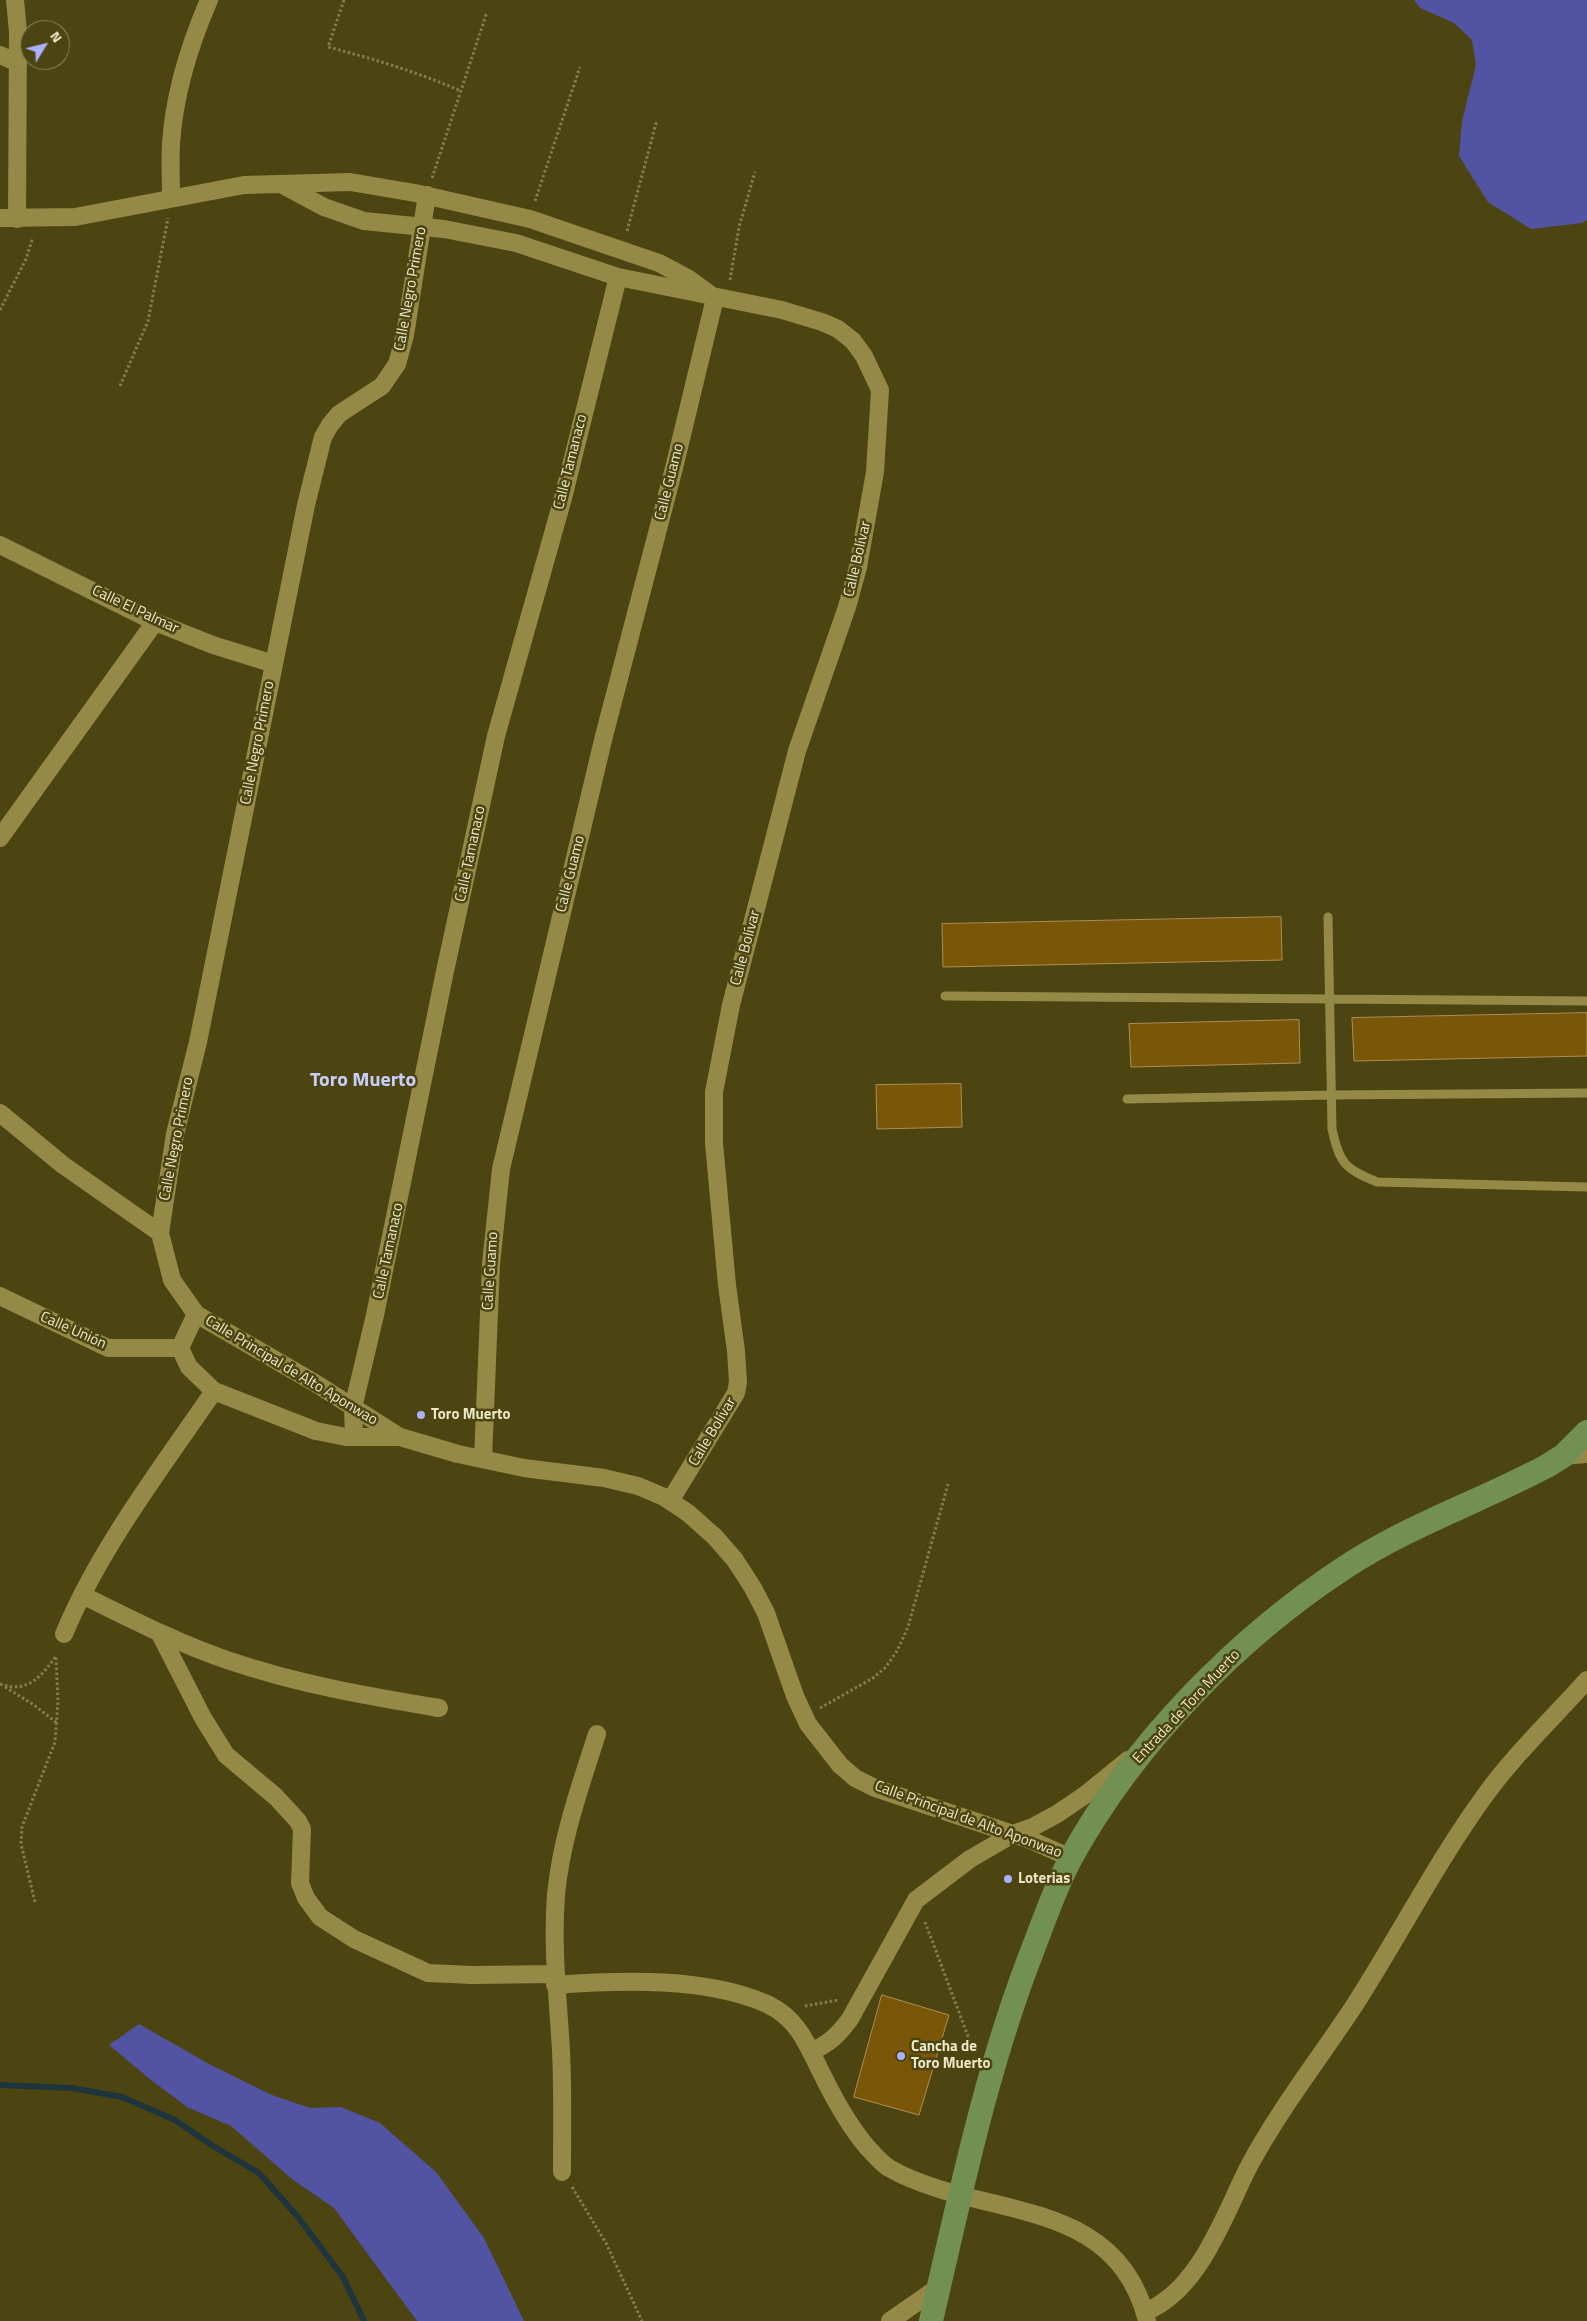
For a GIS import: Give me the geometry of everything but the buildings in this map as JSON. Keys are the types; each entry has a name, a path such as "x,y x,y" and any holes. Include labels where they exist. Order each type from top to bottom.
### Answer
{"street":[{"path":"16,0 18,62 9,219 75,216 244,185 350,182 427,195 530,219 659,263 721,299"},
{"path":"171,198 171,144 176,112 199,22 209,0"},
{"path":"0,55 18,62"},
{"path":"280,184 324,207 364,221 444,229 516,243 618,277 721,299"},
{"name":"Calle Negro Primero","path":"196,1314 172,1280 160,1233 175,1134 198,1042 306,505 323,437 339,414 382,386 397,364 405,335 427,195"},
{"path":"577,263 583,237"},
{"name":"Calle Tamanaco","path":"354,1437 353,1408 377,1305 444,976 496,736 562,498 618,277"},
{"name":"Calle Bolívar","path":"670,1501 736,1393 738,1382 736,1352 727,1285 714,1143 714,1092 731,1005 797,751 847,607 858,567 875,472 879,432 880,390 864,356 853,341 838,329 822,322 782,310 721,299"},
{"name":"Calle Guamo","path":"483,1459 491,1264 501,1169 599,756 674,468 721,299"},
{"name":"Calle El Palmar","path":"0,545 155,622 213,645 274,664"},
{"path":"0,838 155,622"},
{"path":"0,1113 63,1165 160,1233"},
{"name":"Calle Unión","path":"0,1296 108,1348 180,1348"},
{"name":"Calle Principal de Alto Aponwao","path":"400,1437 315,1383 196,1314 180,1348 189,1366 214,1391 316,1431 354,1437 400,1437 524,1468 604,1478 638,1486 670,1501 688,1513 715,1537 735,1560 766,1613 804,1716 813,1731 840,1765 875,1788 1013,1834 1071,1858"},
{"path":"64,1634 82,1595 138,1503 214,1391"},
{"name":"Entrada de Toro Muerto","path":"930,2321 1009,2012 1054,1895 1071,1858 1126,1774 1203,1684 1260,1630 1341,1570 1377,1548 1528,1476 1563,1456 1587,1432"},
{"path":"1563,1456 1587,1454"},
{"path":"82,1595 159,1632 226,1660 309,1685 439,1708"},
{"path":"159,1632 203,1718 222,1748 241,1769 276,1797 298,1821 302,1829 300,1883 306,1898 320,1917 354,1939 428,1973 665,1982 740,1996 767,2004 787,2016 800,2030 845,2117 874,2155 888,2168 914,2180 961,2196 1051,2219 1080,2230 1100,2244 1120,2264 1133,2284 1146,2316 1173,2296 1192,2274 1218,2230 1265,2137 1354,2005 1462,1830 1506,1770 1587,1680"},
{"path":"812,2051 826,2045 838,2035 916,1900 955,1869 1013,1834 1033,1828 1085,1795 1117,1770 1170,1721"},
{"path":"562,2172 561,2052 554,1979 556,1894 562,1852 573,1807 598,1734"},
{"path":"890,2321 939,2287"}],"lane":[{"path":"1328,917 1332,1130 1338,1155 1352,1172 1377,1182 1587,1187"},
{"path":"946,996 1587,1000"},
{"path":"1127,1099 1331,1094 1587,1093"}],"path":[{"path":"344,0 328,47 394,65 461,91"},
{"path":"427,195 487,12"},
{"path":"530,219 580,67"},
{"path":"622,249 657,120"},
{"path":"721,299 755,172"},
{"path":"120,386 148,321 162,255 171,198"},
{"path":"0,310 26,259 40,218"},
{"path":"804,1716 873,1678 885,1668 896,1651 908,1627 948,1484"},
{"path":"1,1685 15,1688 27,1686 37,1680 56,1656 64,1634"},
{"path":"35,1902 21,1844 22,1827 54,1742 58,1724 56,1656"},
{"path":"1,1685 34,1705 58,1724"},
{"path":"916,1900 976,2060"},
{"path":"767,2004 809,2006 837,2000 868,1986"},
{"path":"562,2172 606,2243 642,2321"}],"shaded area":[{"path":"1414,0 1587,0 1587,220 1582,223 1531,229 1488,202 1459,156 1462,121 1476,65 1472,40 1454,23 1420,8"},
{"path":"139,2024 209,2064 272,2095 310,2108 341,2107 380,2123 436,2172 484,2238 524,2321 417,2321 334,2208 292,2179 231,2126 187,2107 109,2045"}],"waterway":[{"path":"0,2085 72,2088 122,2097 175,2120 213,2146 259,2173 298,2217 343,2277 364,2321"}],"place":[{"name":"Toro Muerto","path":"421,1415"},
{"name":"Loterias","path":"1008,1879"},
{"name":"Cancha de Toro Muerto","path":"901,2056"}],"district":[{"name":"Toro Muerto","path":"363,1081"}]}
